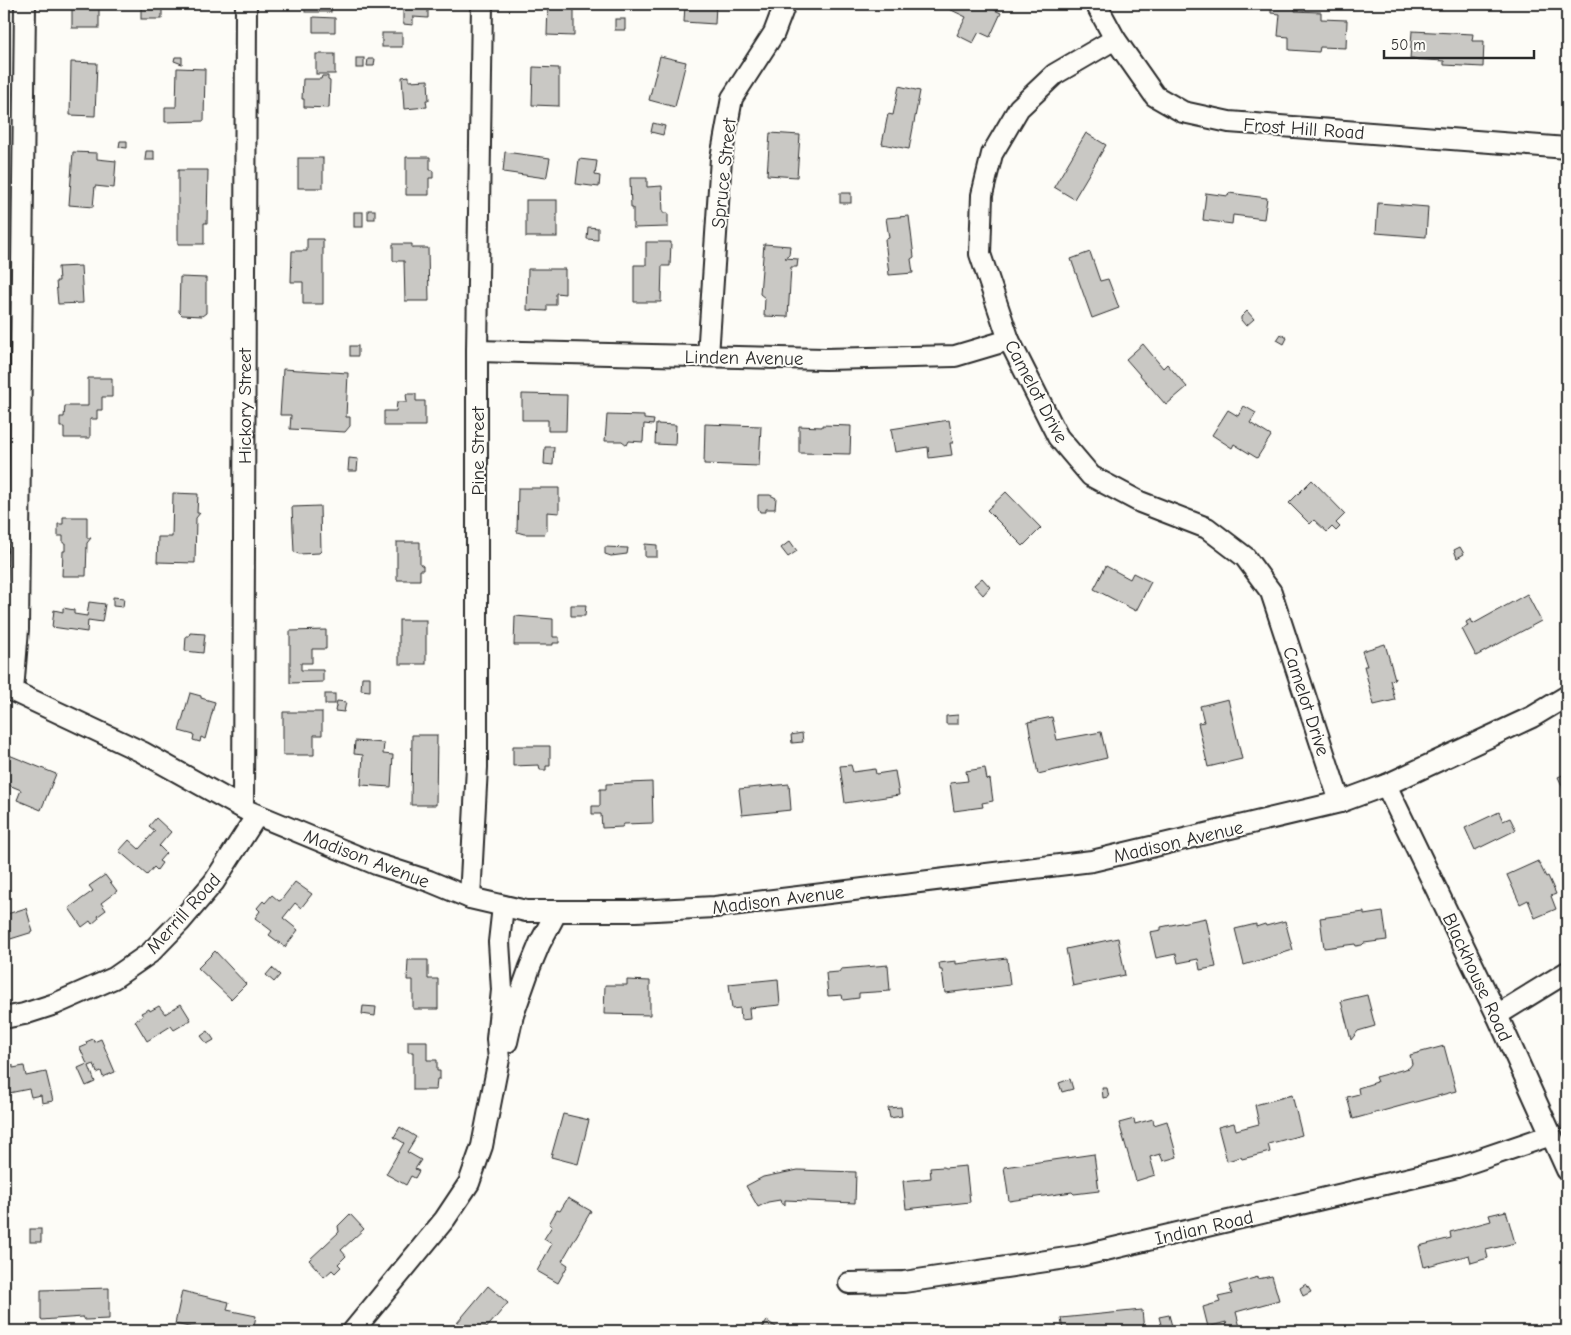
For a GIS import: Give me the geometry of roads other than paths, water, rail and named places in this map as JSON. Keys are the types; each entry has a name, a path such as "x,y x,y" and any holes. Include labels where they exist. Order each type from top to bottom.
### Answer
{"street":[{"path":"8,689 18,629 25,4"},
{"name":"Hickory Street","path":"246,4 250,812"},
{"name":"Pine Street","path":"470,898 477,767 477,351 482,4"},
{"name":"Spruce Street","path":"708,356 721,158 732,98 774,33 785,4"},
{"name":"Frost Hill Road","path":"1096,4 1115,39 1154,96 1183,112 1229,122 1567,148"},
{"name":"Camelot Drive","path":"1115,39 1055,74 1019,108 992,154 982,195 980,254 1009,340 1058,437 1091,476 1140,502 1207,528 1245,557 1271,592 1340,802"},
{"name":"Linden Avenue","path":"477,351 825,359 955,356 1009,340"},
{"name":"Madison Avenue","path":"8,689 142,752 250,812 376,864 429,881 470,898 526,911 715,907 1092,861 1340,802 1386,784 1532,716 1567,696"},
{"name":"Blackhouse Road","path":"1386,784 1497,1015 1567,1170"},
{"name":"Merrill Road","path":"4,1018 55,1004 114,978 150,953 180,922 214,882 250,812"},
{"path":"499,1059 497,1039 502,990 499,942 503,906"},
{"path":"353,1331 446,1218 469,1183 482,1146 499,1059 509,1039 513,1015 540,943 557,911"},
{"path":"1497,1015 1567,972"},
{"name":"Indian Road","path":"849,1283 904,1282 1080,1256 1457,1167 1551,1135"}]}
